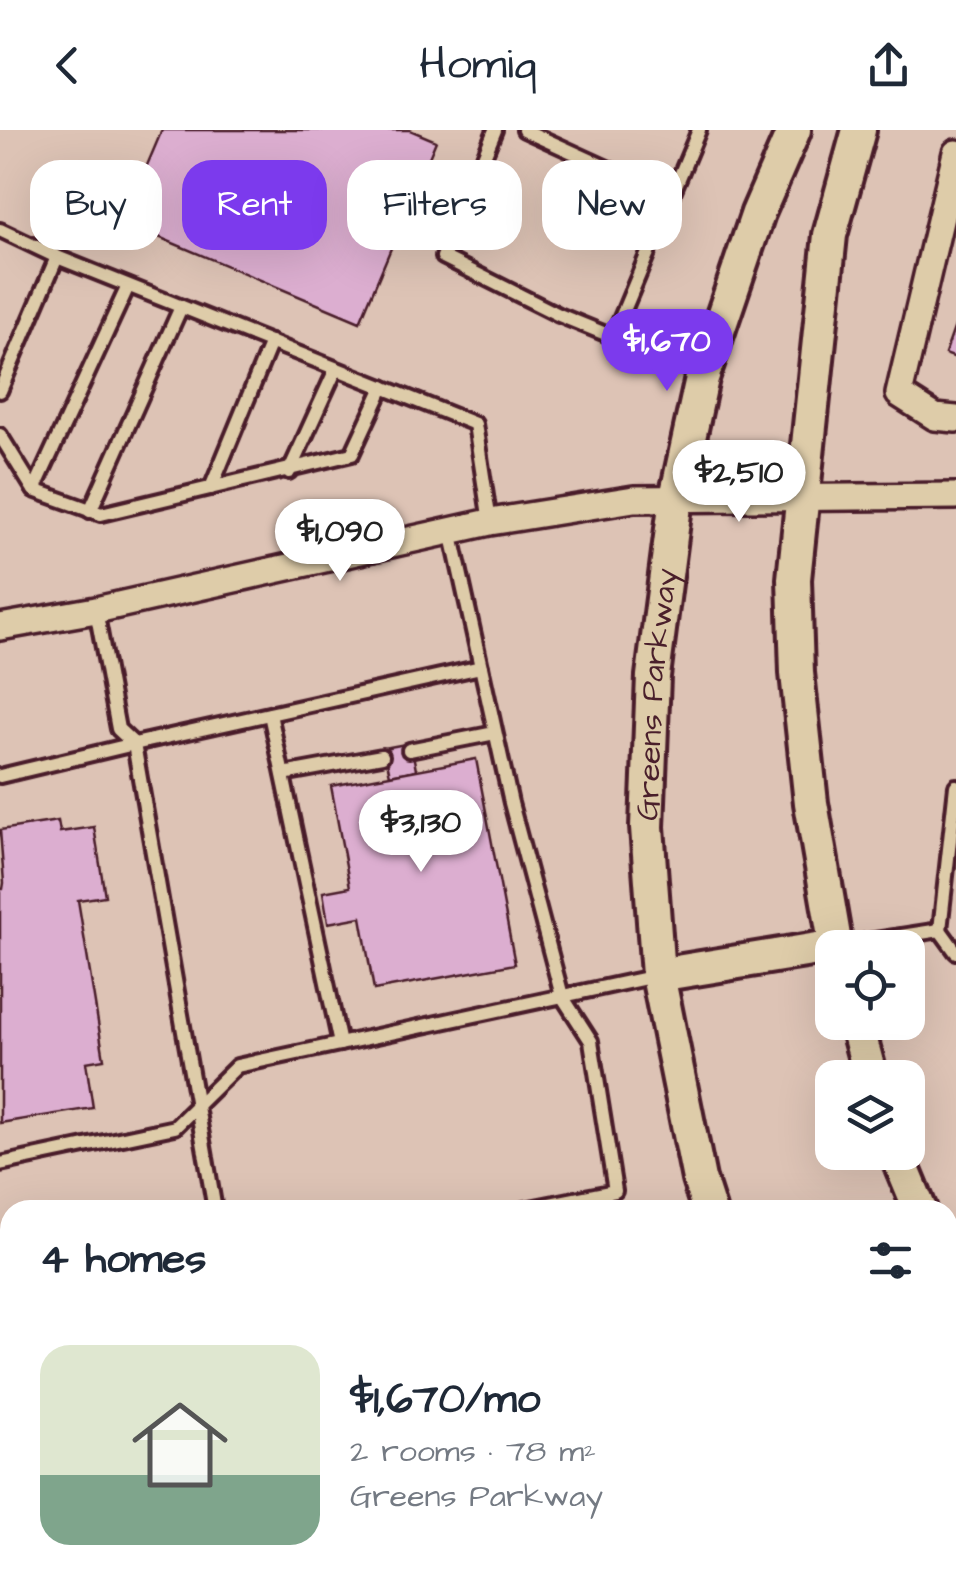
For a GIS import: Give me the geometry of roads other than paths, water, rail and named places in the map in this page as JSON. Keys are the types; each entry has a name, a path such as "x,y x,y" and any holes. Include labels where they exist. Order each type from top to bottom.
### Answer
{"street":[{"name":"Greens Parkway","path":"706,1200 658,976 647,826 653,676 676,498 702,378 758,213 794,130"},
{"path":"833,930 811,803 797,674 794,579 830,235 859,130"},
{"path":"956,152 899,394 935,417 956,419"},
{"path":"0,627 96,610 490,522 634,498 956,496"},
{"path":"658,976 815,950"},
{"path":"903,1170 916,1200"}],"lane":[{"path":"495,130 443,257 559,315 613,337 649,250"},
{"path":"524,130 590,160"},
{"path":"682,170 698,130"},
{"path":"0,230 128,286 475,424 490,522"},
{"path":"0,391 57,257"},
{"path":"34,490 128,286"},
{"path":"90,511 182,308"},
{"path":"210,488 271,342"},
{"path":"288,472 336,369"},
{"path":"0,435 34,490 102,514 352,454 383,388"},
{"path":"451,531 496,733 562,996 591,1041 616,1191 571,1200"},
{"path":"96,610 118,730 134,744 214,1200"},
{"path":"0,776 481,667"},
{"path":"270,714 340,1044"},
{"path":"410,750 496,733"},
{"path":"282,774 382,756"},
{"path":"956,786 940,930 956,952"},
{"path":"925,932 940,930"},
{"path":"0,1164 175,1127 237,1066 658,976"}]}
